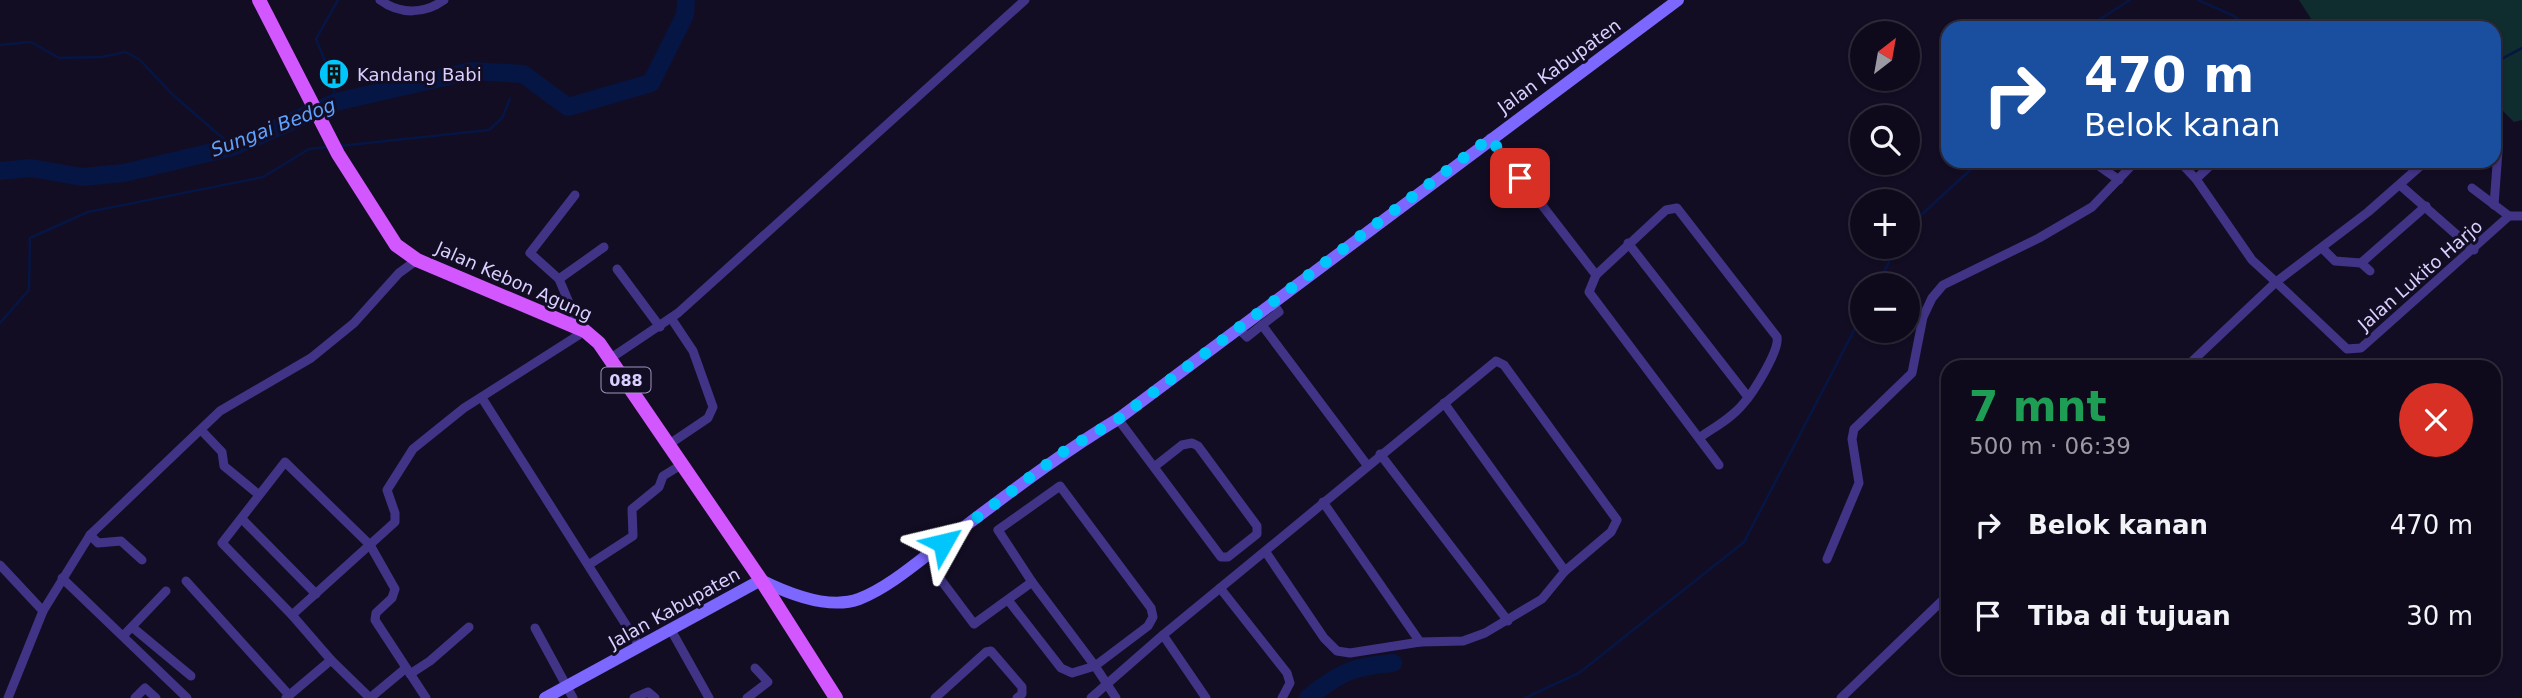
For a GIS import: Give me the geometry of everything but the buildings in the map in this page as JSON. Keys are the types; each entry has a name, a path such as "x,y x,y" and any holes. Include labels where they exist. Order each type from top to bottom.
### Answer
{"main road":[{"name":"Jalan Kebon Agung","path":"259,0 338,154 390,239 417,260 582,330 611,358 761,580 836,698"},
{"name":"Jalan Kabupaten","path":"545,698 571,692 640,647 761,580 815,599 858,599 923,558 1066,450 1118,419 1490,138 1678,0"}],"street":[{"path":"380,0 403,12 436,6 444,0"},
{"path":"611,358 671,318 967,56 1026,0"},
{"path":"1490,138 1596,275"},
{"path":"2102,168 2119,180"},
{"path":"1828,559 1859,483 1852,439 1854,429 1912,373 1923,317 1937,291 2092,207 2130,168"},
{"path":"2185,168 2245,251 2276,282"},
{"path":"2196,180 2208,168"},
{"path":"2193,360 2276,282 2400,186 2419,168"},
{"path":"2494,205 2497,168"},
{"path":"2400,186 2427,206 2474,250"},
{"path":"2472,188 2509,216 2522,216"},
{"path":"292,615 395,522 396,513 387,490 413,449 482,397 582,330 559,279 530,253 575,195"},
{"path":"2361,263 2427,206"},
{"path":"1699,439 1738,409 1779,344 1777,337 1677,208 1666,210 1628,243 1596,275 1588,292 1699,439 1719,465"},
{"name":"Jalan Lukito Harjo","path":"2276,282 2347,349 2354,350 2474,250 2509,216"},
{"path":"1628,243 1748,397"},
{"path":"559,279 604,247"},
{"path":"2322,248 2335,261 2361,263 2370,271"},
{"path":"8,698 43,611 90,535 220,411 311,358 354,323 399,273 417,260"},
{"path":"617,269 660,327"},
{"path":"1238,328 1247,337 1279,312 1272,302"},
{"path":"668,445 708,418 713,407 693,351 671,318"},
{"path":"1262,325 1367,465"},
{"path":"1091,698 1163,635 1483,369 1500,361 1617,520 1611,532 1565,571 1542,600 1507,621 1463,642 1420,642 1350,653 1337,651 1325,638 1265,551"},
{"path":"482,397 640,647"},
{"path":"1444,402 1565,571"},
{"path":"1118,419 1221,557 1228,557 1257,534 1257,526 1198,446 1192,443 1182,445 1154,467"},
{"path":"201,430 222,452 224,466 258,494"},
{"path":"1380,454 1507,621"},
{"path":"426,698 408,671 375,620 376,612 392,598 395,589 370,545 288,463 283,462 242,519 222,541 222,545 370,698 408,671 430,661 468,627"},
{"path":"590,564 634,536 632,509 659,487 663,476 681,465"},
{"path":"1008,600 1061,668 1072,673 1095,666 1148,626 1153,617 1151,608 1060,486 998,530 1032,582 1095,666 1116,698"},
{"path":"1323,502 1420,642"},
{"path":"242,519 316,594"},
{"path":"90,535 98,543 121,541 142,560"},
{"path":"0,565 43,611"},
{"path":"938,576 974,624 1032,582"},
{"path":"62,578 162,671 187,698"},
{"path":"186,581 287,696 331,660"},
{"path":"1220,588 1287,673 1290,683 1282,698"},
{"path":"123,636 166,591"},
{"path":"1841,698 1941,603"},
{"path":"132,627 191,676"},
{"path":"536,628 571,692"},
{"path":"671,630 709,698"},
{"path":"1163,635 1206,698"},
{"path":"935,698 986,652 991,651 1022,687 1017,698"},
{"path":"162,671 173,661"},
{"path":"747,698 768,682 755,668"},
{"path":"135,698 145,688 156,698"},
{"path":"634,698 648,692 655,698"}],"green space":[{"path":"2299,0 2522,0 2522,120 2514,122 2501,109 2501,21 2312,21"}],"waterway":[{"path":"336,102 331,76 316,39 338,0"},
{"name":"Sungai Bedog","path":"0,171 31,168 82,177 124,173 233,147 336,102 471,71 523,74 568,107 651,83 685,15 686,0"},
{"path":"2097,21 2130,0"},
{"path":"2198,0 2240,21"},
{"path":"0,45 31,42 59,58 101,57 126,52 140,60 173,95 233,147"},
{"path":"2501,59 2522,48"},
{"path":"339,146 489,130 502,118 510,99"},
{"path":"0,323 29,290 30,238 88,212 263,177 309,149 329,147"},
{"path":"1920,216 1972,168"},
{"path":"1883,273 1891,259"},
{"path":"1525,698 1579,673 1744,542 1850,338"},
{"path":"1308,698 1347,672 1393,663"}],"place":[{"name":"Kandang Babi","path":"334,74"}],"route":[{"path":"943,543 1066,450 1118,419 1490,138 1520,178"}]}
